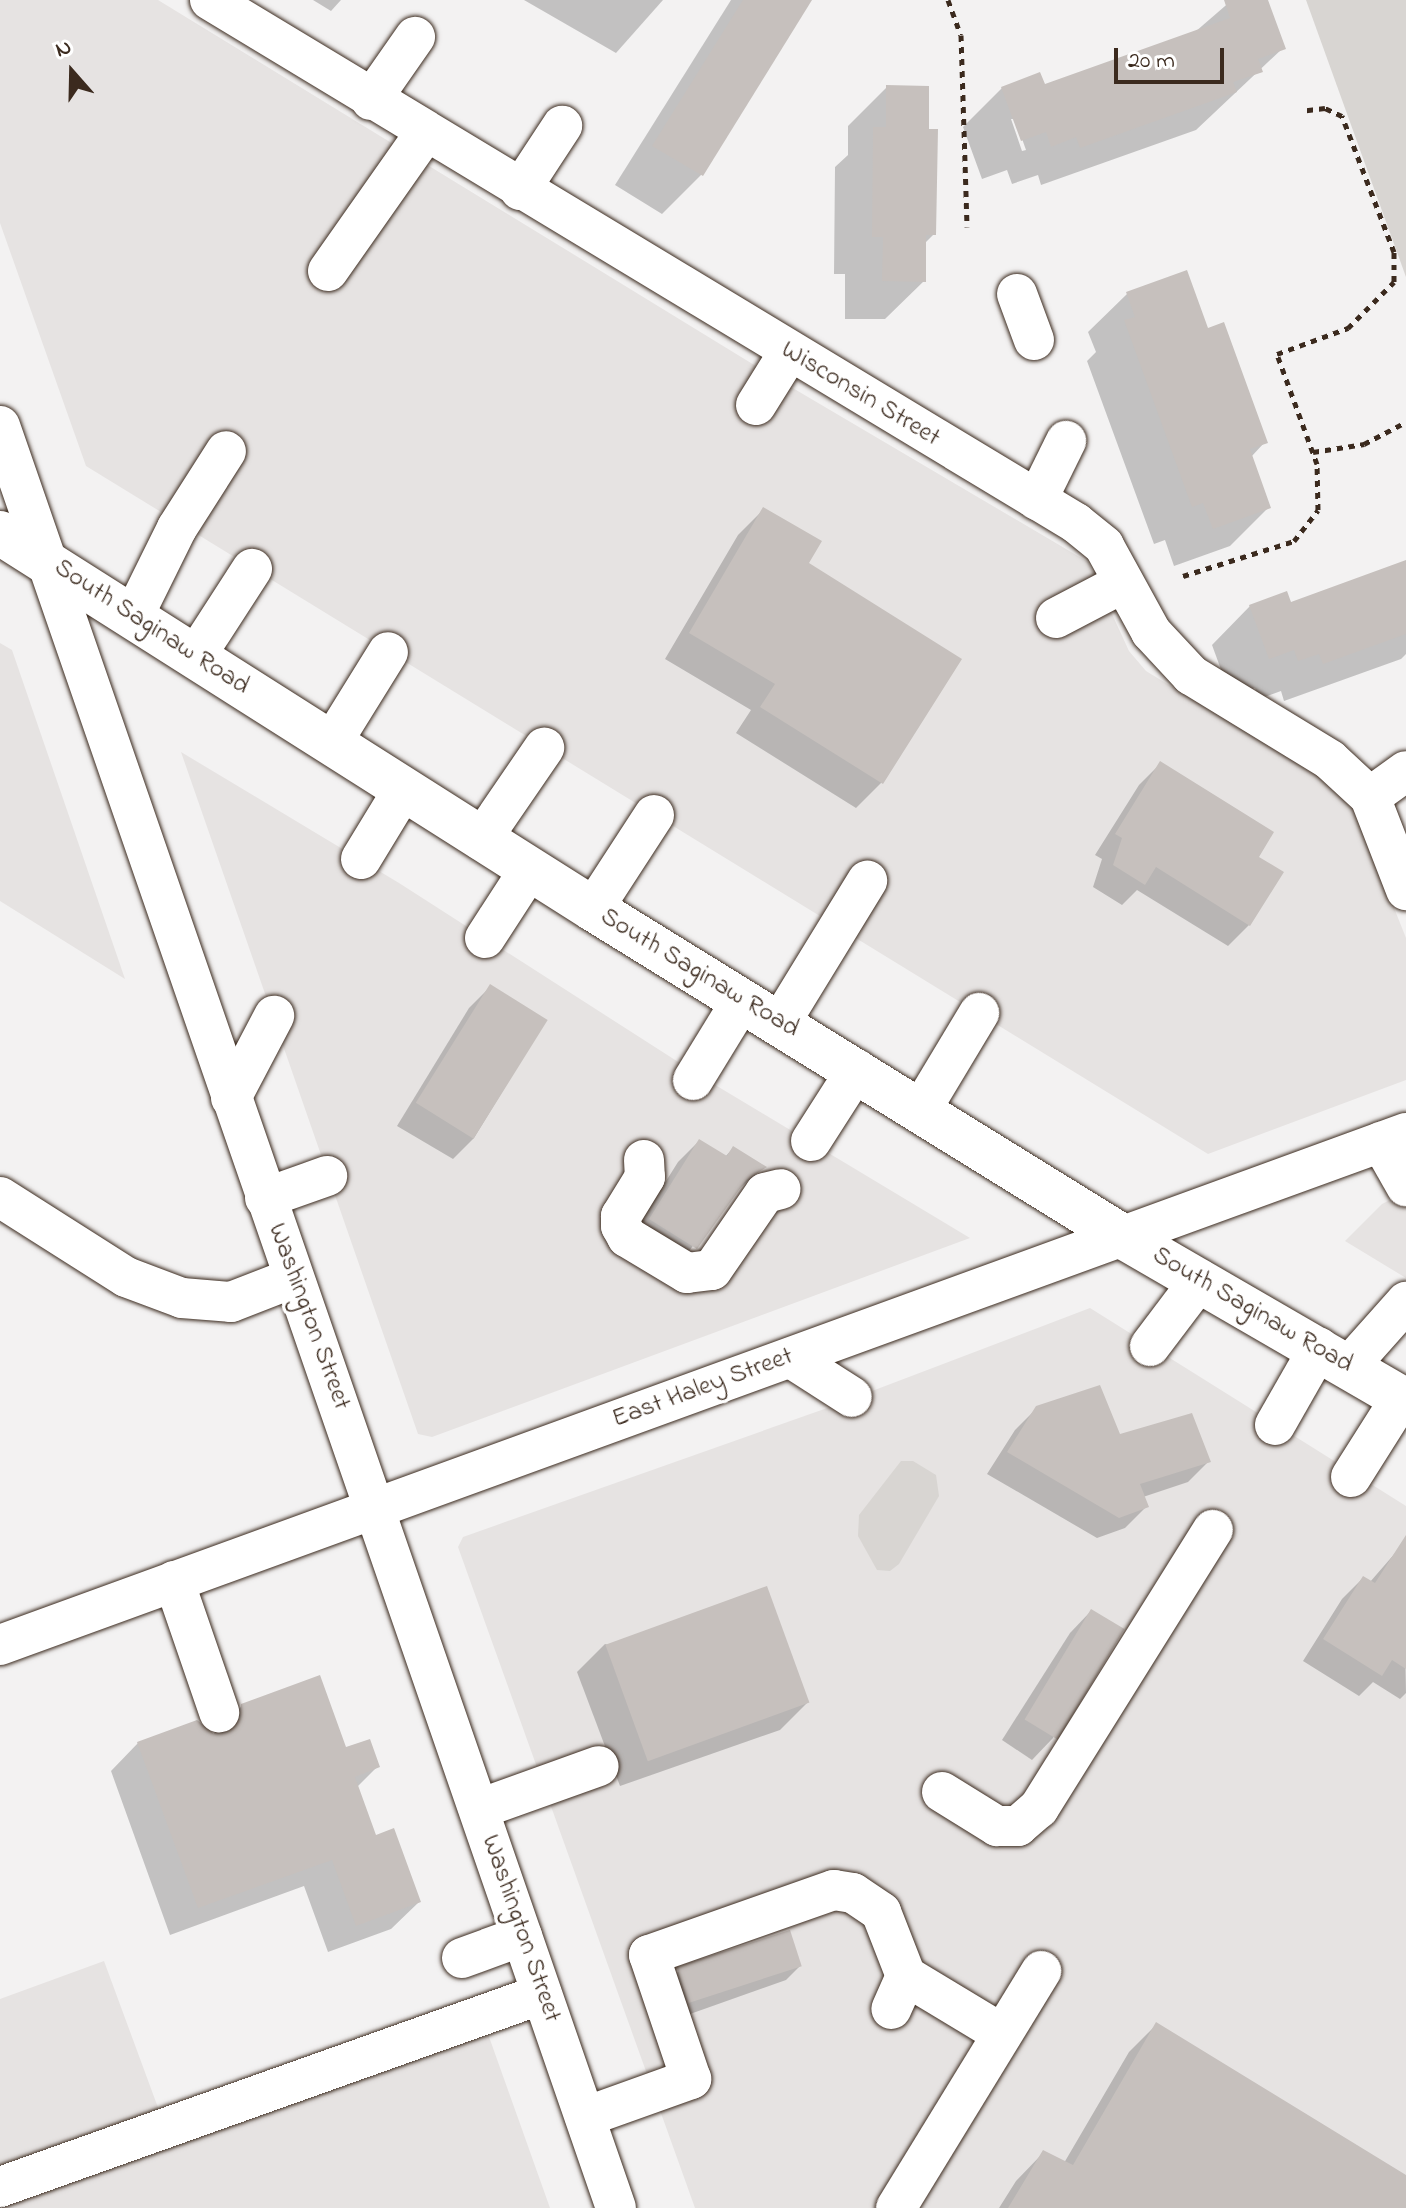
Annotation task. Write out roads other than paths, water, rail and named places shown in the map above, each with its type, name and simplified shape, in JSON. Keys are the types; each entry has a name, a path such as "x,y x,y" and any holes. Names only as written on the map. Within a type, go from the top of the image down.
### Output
{"main road":[{"name":"South Saginaw Road","path":"0,533 529,870 922,1108 1125,1238 1404,1400"}],"street":[{"name":"Wisconsin Street","path":"210,0 425,133 1037,500 1104,546 1151,632 1191,675 1330,760 1370,797 1406,890"},
{"path":"371,100 415,37"},
{"path":"520,190 562,126"},
{"path":"328,271 425,133"},
{"path":"1017,294 1034,340"},
{"path":"756,405 789,352"},
{"name":"Washington Street","path":"0,426 616,2208"},
{"path":"1037,500 1066,441"},
{"path":"133,617 177,528 226,451"},
{"path":"195,657 252,569"},
{"path":"1056,618 1123,583"},
{"path":"331,744 388,652"},
{"path":"481,840 544,748"},
{"path":"1370,797 1406,771"},
{"path":"361,859 403,790"},
{"path":"593,909 654,815"},
{"path":"485,938 529,870"},
{"path":"780,1023 867,881"},
{"path":"693,1080 742,1000"},
{"path":"922,1108 979,1013"},
{"path":"231,1098 274,1016"},
{"path":"811,1141 857,1069"},
{"path":"1394,1137 1406,1186"},
{"name":"East Haley Street","path":"0,1645 1125,1238 1394,1137"},
{"path":"644,1160 645,1177 621,1216 621,1226 627,1237 687,1273 712,1270 765,1193 781,1189"},
{"path":"265,1198 327,1176"},
{"path":"0,1197 126,1277 182,1298 231,1302 293,1278"},
{"path":"1150,1346 1200,1280"},
{"path":"1275,1425 1334,1357 1406,1302"},
{"path":"791,1358 852,1397"},
{"path":"1351,1477 1404,1400"},
{"path":"942,1792 997,1826 1018,1826 1039,1808 1213,1530"},
{"path":"174,1581 219,1712"},
{"path":"479,1809 599,1766"},
{"path":"585,2117 691,2079 649,1955 834,1890 866,1898 881,1912 898,1992 1002,2034"},
{"path":"462,1958 522,1936"},
{"path":"896,2208 1041,1971"},
{"path":"0,2187 542,1994"}]}
